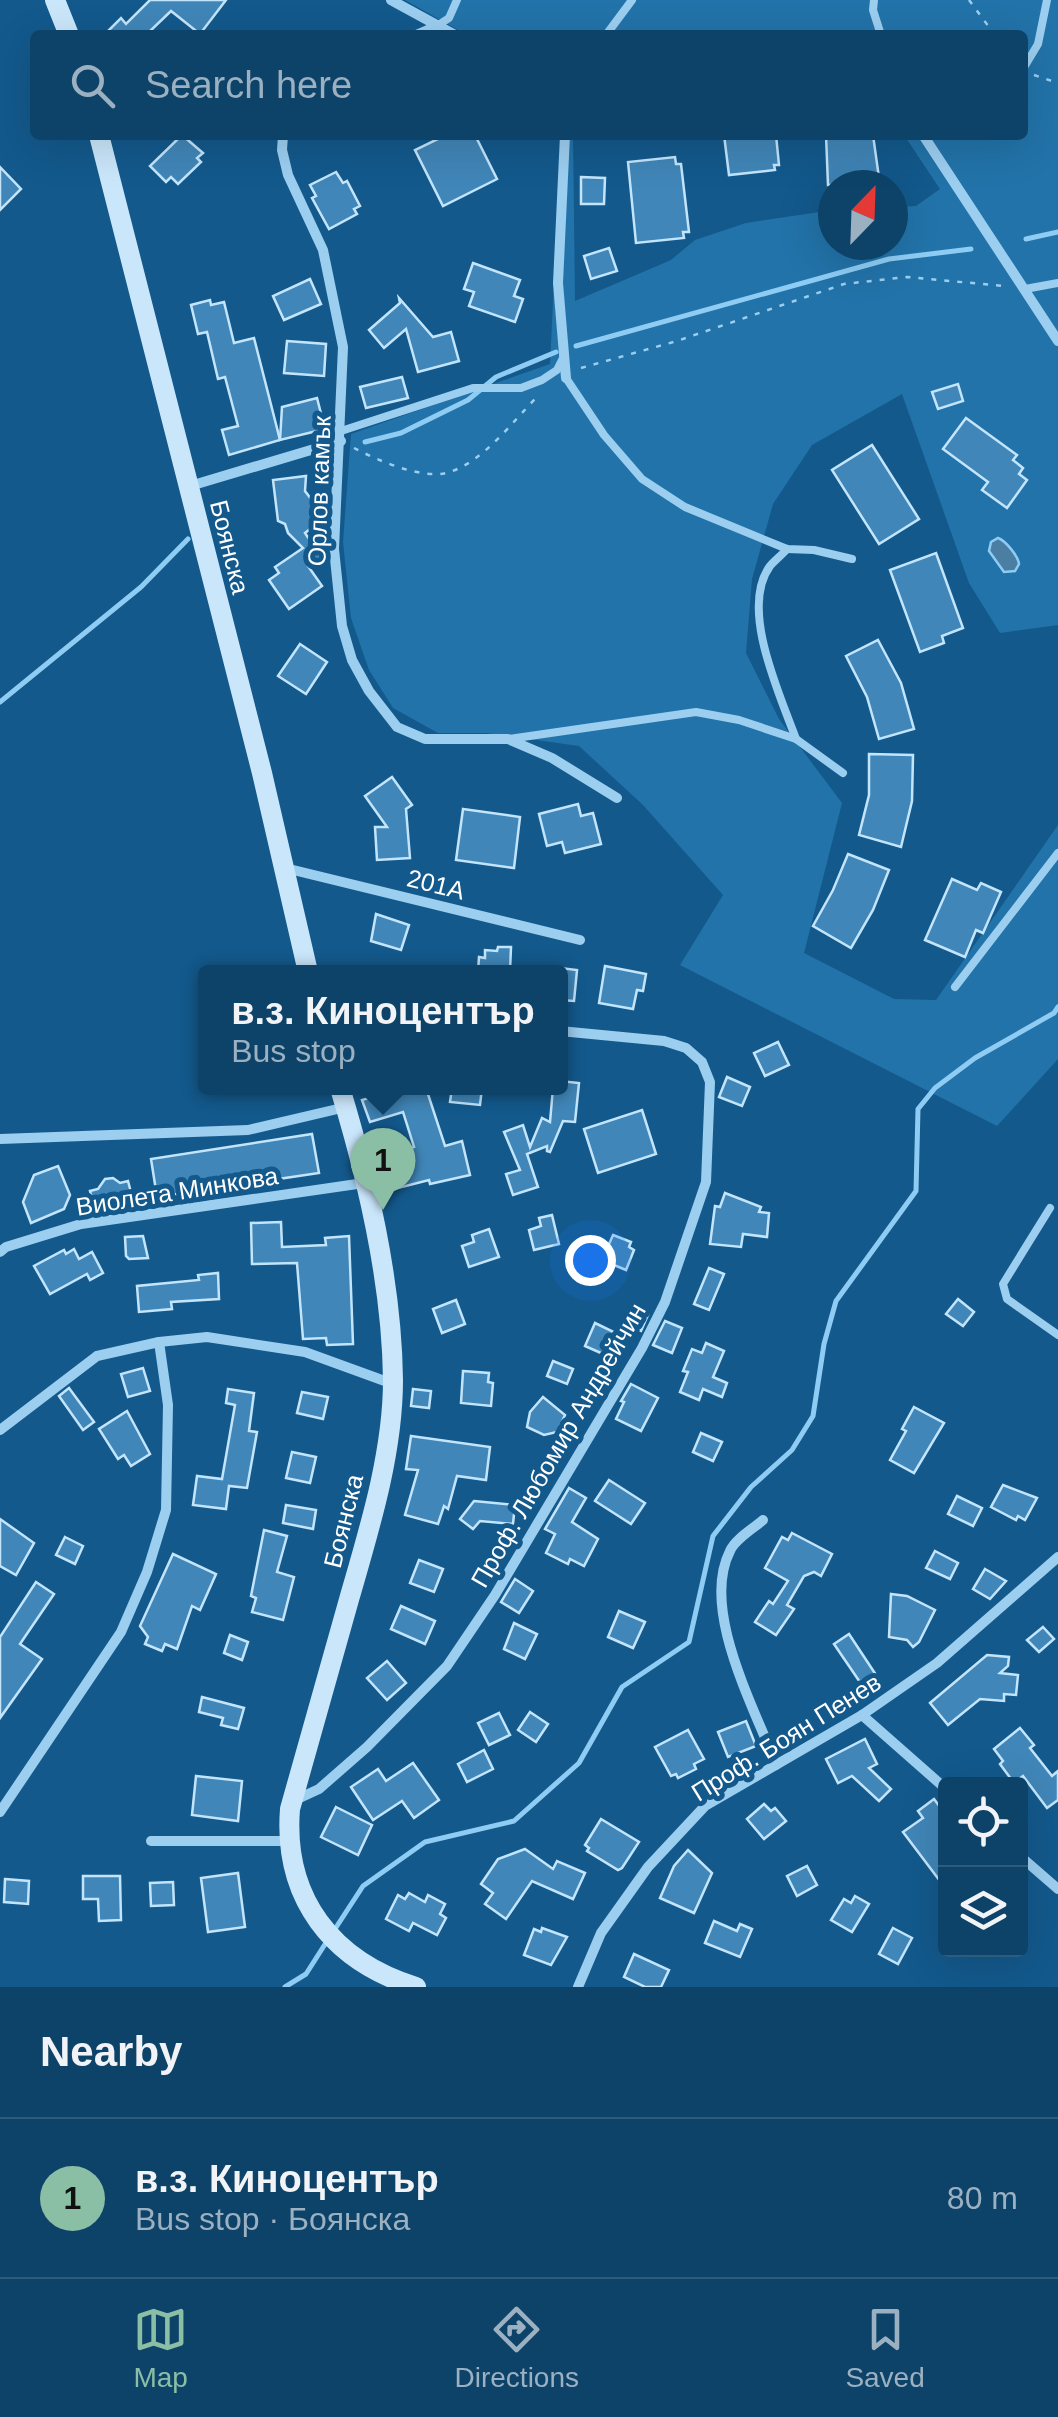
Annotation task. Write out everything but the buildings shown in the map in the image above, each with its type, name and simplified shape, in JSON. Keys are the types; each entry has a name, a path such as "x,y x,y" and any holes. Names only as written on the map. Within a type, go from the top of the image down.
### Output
{"main road":[{"path":"56,0 67,30"},
{"name":"Боянска","path":"100,140 262,773 306,965"},
{"name":"Боянска","path":"343,1098 381,1259 393,1384 384,1458 364,1549 292,1801 288,1841 293,1871 309,1909 341,1950 396,1981 416,1987"}],"street":[{"path":"391,0 445,30"},
{"path":"428,30 437,26"},
{"name":"Орлов камък","path":"282,140 288,176 323,250 343,347 334,550 342,626 352,660 369,691 397,727 425,739 508,739 552,758 617,798"},
{"path":"565,140 558,283 566,378"},
{"path":"925,140 1058,341"},
{"path":"189,487 341,436"},
{"name":"201А","path":"282,868 580,940"},
{"name":"Проф. Любомир Андрейчин","path":"292,1801 319,1789 355,1758 446,1666 495,1595 622,1382 670,1287 706,1182 710,1082 702,1062 686,1048 664,1041 568,1032"},
{"path":"0,1139 248,1130 343,1098"},
{"name":"Виолета Минкова","path":"0,1252 81,1224 364,1183"},
{"path":"0,1430 96,1356 158,1342 207,1337 305,1352 393,1384"},
{"path":"0,1812 122,1632 147,1572 166,1510 168,1405 158,1342"},
{"path":"763,1520 730,1548 721,1580 721,1611 776,1765"},
{"name":"Проф. Боян Пенев","path":"578,1987 600,1933 648,1868 706,1806 862,1715 937,1663 1058,1557"},
{"path":"862,1715 938,1782"},
{"path":"151,1841 288,1841"},
{"path":"1028,1863 1058,1889"}],"lane":[{"path":"437,26 449,18 457,0"},
{"path":"610,30 632,0"},
{"path":"874,0 880,30"},
{"path":"1028,61 1038,44 1047,0"},
{"path":"1025,289 1058,283"},
{"path":"341,436 473,388 521,388 557,370 564,356"},
{"path":"566,378 604,436 642,479 685,508 787,550 814,550 852,559"},
{"path":"787,550 768,568 758,598 765,652 796,738"},
{"path":"508,739 696,712 739,720 796,738 844,772"},
{"path":"955,987 1058,853"},
{"path":"1050,1208 1003,1284 1007,1299 1058,1335"}],"path":[{"path":"969,0 991,30"},
{"path":"1028,72 1058,84"},
{"path":"341,436 390,466 444,474 475,458 546,388 585,365 677,341 844,284 907,276 1025,289"}],"shaded area":[{"path":"405,0 1058,0 1058,625 1000,633 969,583 902,394 812,445 773,504 752,579 746,653 779,719 842,803 804,953 894,999 936,1000 1058,825 1058,1059 997,1126 680,965 723,895 643,805 579,746 486,733 438,733 393,708 369,670 351,618 343,542 351,434 550,364 561,140 573,140 575,301 671,260 695,240 746,223 818,212 818,260 908,260 908,206 916,206 940,189 907,140 1028,140 1028,30 458,30"},
{"path":"998,538 1016,557 1019,564 1015,571 1004,572 989,551 991,542"}],"waterway":[{"path":"1026,239 1058,232"},
{"path":"576,346 889,259 971,249"},
{"path":"365,442 401,433 468,400 496,377 556,352"},
{"path":"0,702 141,587 188,539"},
{"path":"335,1929 363,1886 425,1842 514,1821 579,1763 622,1687 689,1642 713,1536 751,1487 792,1450 813,1416 824,1344 836,1301 916,1191 918,1109 935,1088 975,1058 1054,1013 1058,1007"},
{"path":"285,1987 306,1974 329,1938"}],"place":[{"name":"в.з. Киноцентър","path":"383,1210"}]}
